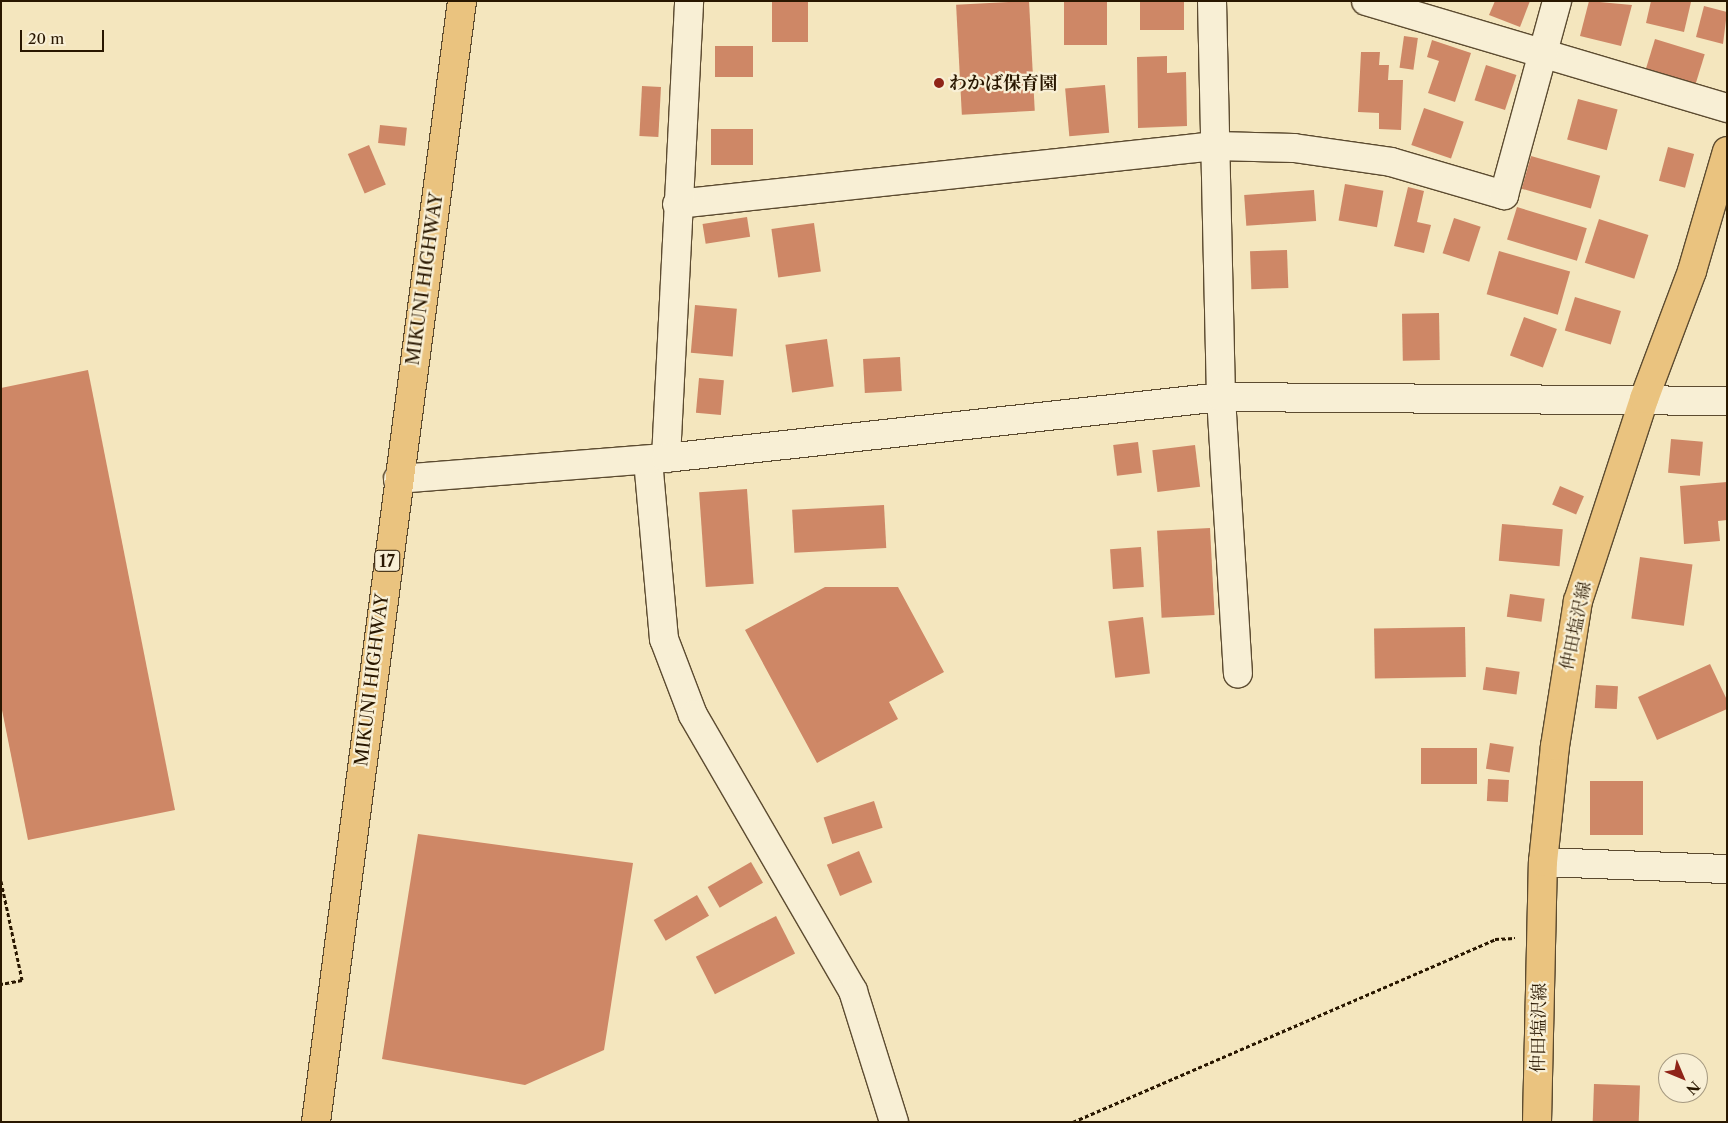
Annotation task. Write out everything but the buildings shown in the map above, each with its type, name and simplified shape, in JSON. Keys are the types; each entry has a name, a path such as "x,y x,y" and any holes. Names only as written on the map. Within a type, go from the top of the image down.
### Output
{"main road":[{"name":"MIKUNI HIGHWAY","path":"316,1122 398,479 462,1"},
{"name":"仲田塩沢線","path":"1537,1122 1543,862 1555,746 1578,601 1644,400 1692,271 1727,151"}],"street":[{"path":"688,1 677,204 657,459 664,639 693,715 853,991 894,1122"},
{"path":"1212,1 1221,397 1238,673"},
{"path":"1366,1 1394,6 1541,54 1727,108"},
{"path":"677,204 1215,146 1294,148 1391,162 1504,195 1557,1"},
{"path":"398,479 657,459 1221,397 1727,401"},
{"path":"1543,862 1727,869"}],"path":[{"path":"1,881 22,980 1,984"},
{"path":"1073,1122 1495,939 1541,938"}],"place":[{"name":"わかば保育園","path":"939,83"}]}
